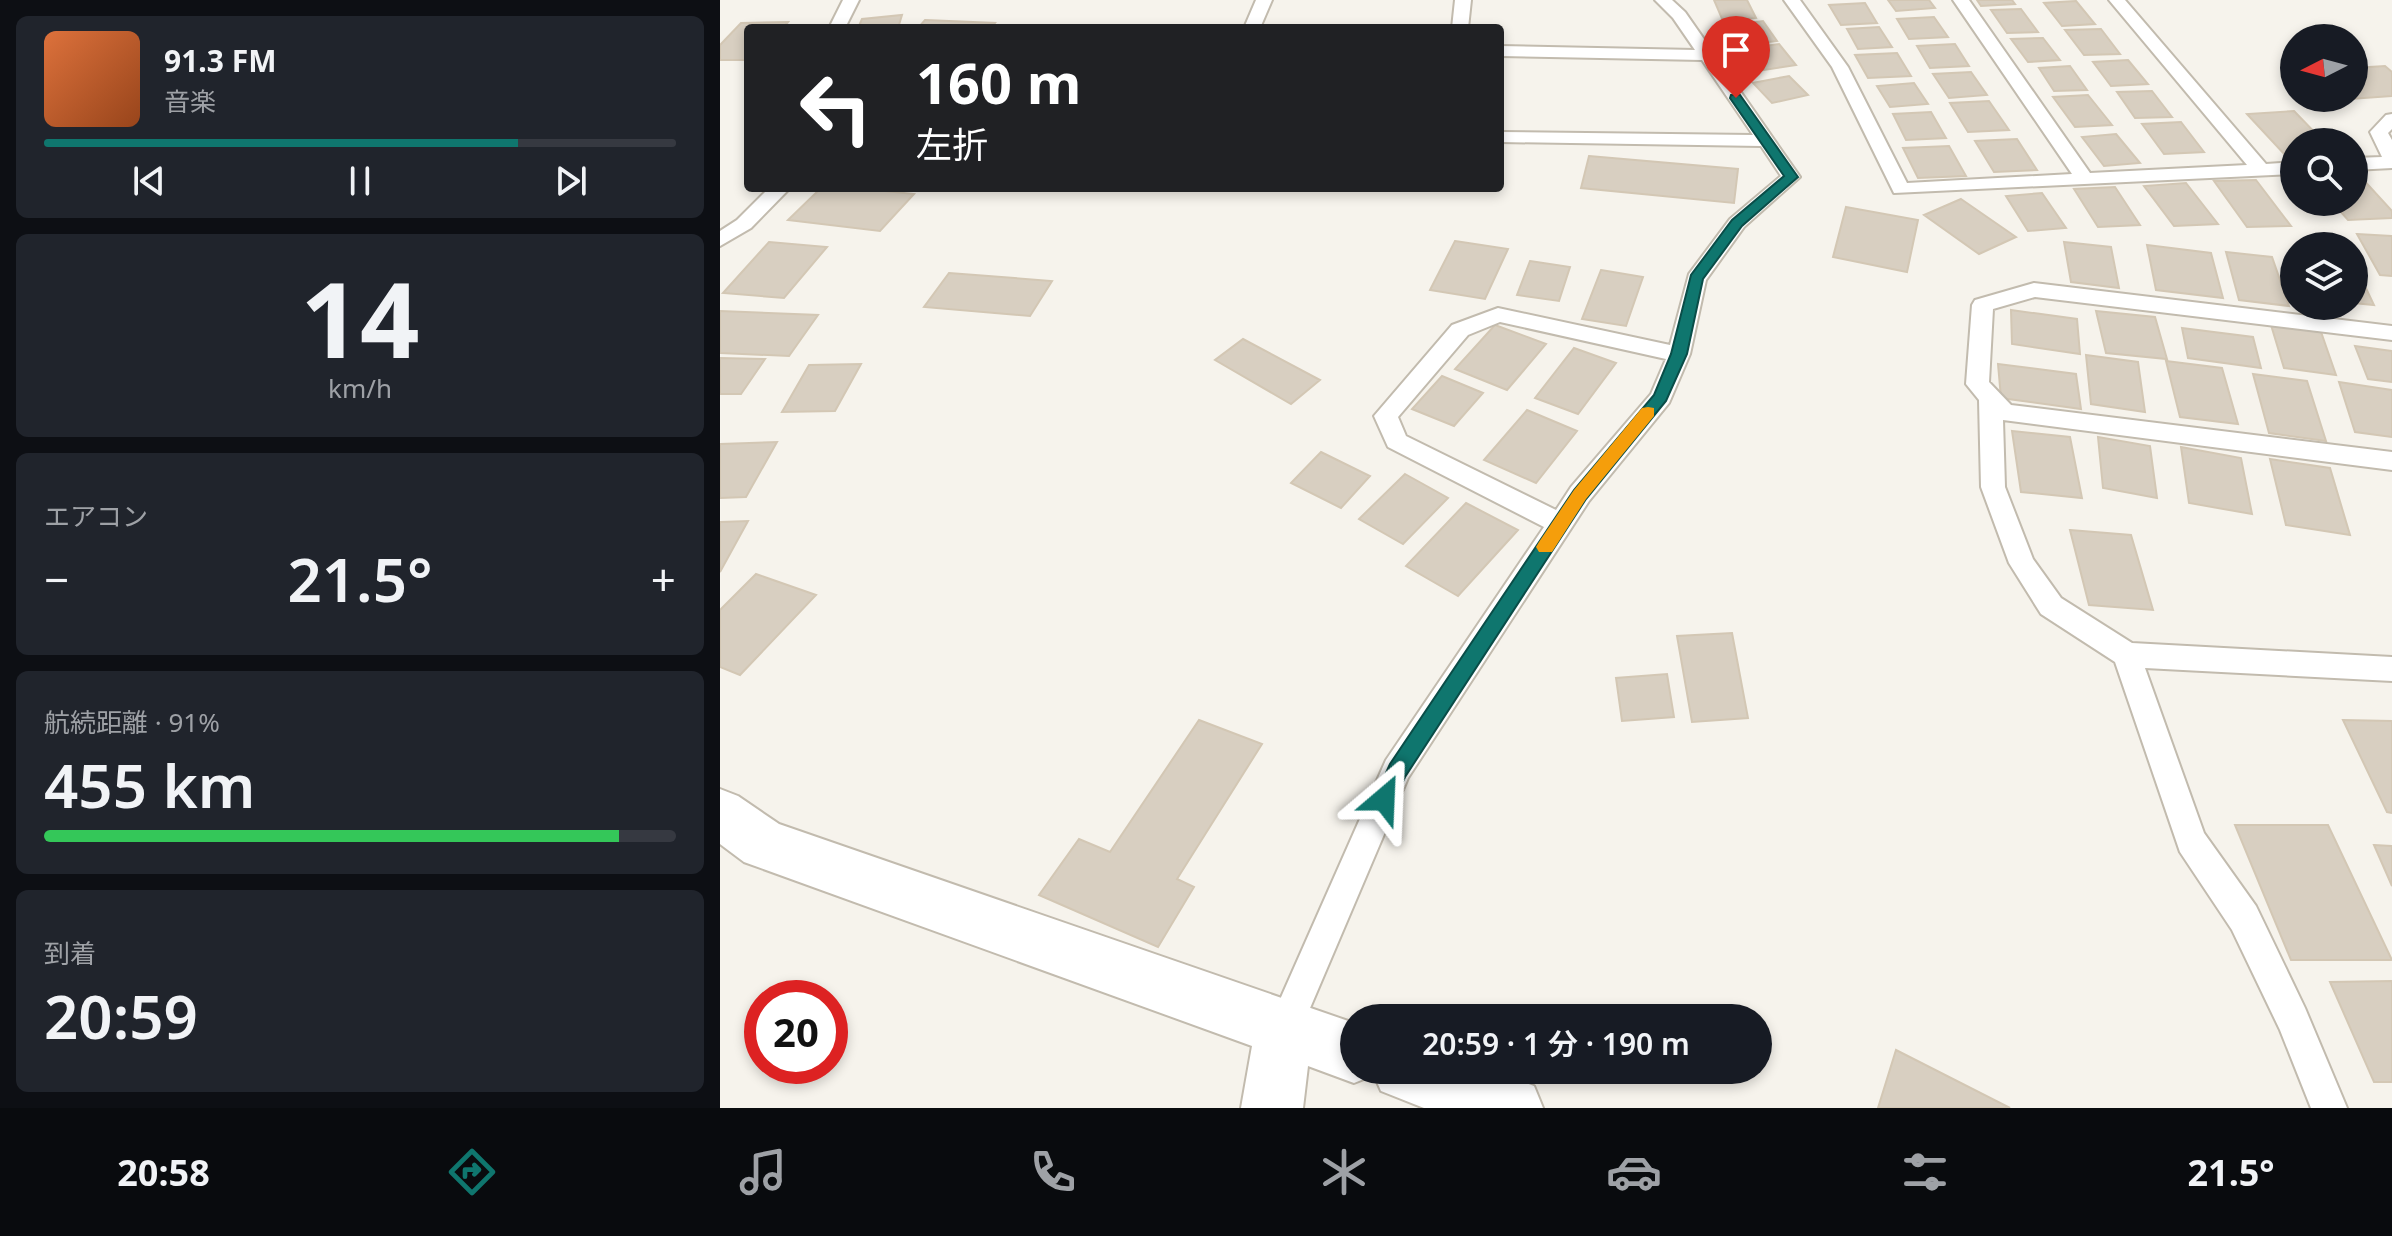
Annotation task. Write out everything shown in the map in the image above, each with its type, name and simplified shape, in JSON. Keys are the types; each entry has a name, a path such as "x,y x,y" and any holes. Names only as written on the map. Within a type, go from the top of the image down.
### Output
{"street":[{"path":"720,813 763,844 1340,1048"},
{"path":"1272,1108 1284,1029"},
{"path":"1443,1084 1512,1108"}],"lane":[{"path":"839,24 851,0"},
{"path":"1254,24 1264,0"},
{"path":"1460,24 1463,0"},
{"path":"1284,1029 1397,770 1580,494 1661,397 1679,354 1696,279 1737,223 1791,177 1679,15 1663,0"},
{"path":"1792,0 1840,67 1901,189 2280,169"},
{"path":"1961,0 2085,180"},
{"path":"2117,0 2261,170"},
{"path":"1504,51 1706,55"},
{"path":"2368,163 2392,161 2379,132 2392,119"},
{"path":"1504,137 1766,141"},
{"path":"720,240 744,224 776,192"},
{"path":"2392,333 2034,290 1983,305 1977,384 2004,412 2392,461"},
{"path":"1561,524 1396,441 1386,416 1460,330 1498,315 1679,354"},
{"path":"1990,397 1993,487 2022,563 2051,606 2127,655 2392,669"},
{"path":"2127,655 2191,841 2244,918 2293,1020 2329,1108"}],"building":[{"path":"1714,0 1747,0 1756,18 1723,21"},
{"path":"1888,0 1929,0 1935,8 1896,11"},
{"path":"1977,0 2012,0 2015,4 1981,6"},
{"path":"2076,1 2095,24 2062,26 2044,3"},
{"path":"1865,3 1877,23 1841,25 1829,5"},
{"path":"2021,9 2038,32 2007,33 1991,10"},
{"path":"902,15 899,24 860,24 862,19"},
{"path":"1934,17 1948,37 1909,39 1897,19"},
{"path":"925,20 995,23 994,24 922,24"},
{"path":"1763,21 1777,41 1743,45 1730,25"},
{"path":"788,22 744,24 744,60 720,60 720,45 741,23"},
{"path":"1879,27 1892,47 1858,49 1847,29"},
{"path":"2101,29 2120,54 2084,55 2065,30"},
{"path":"2043,38 2060,60 2028,62 2011,39"},
{"path":"1779,44 1796,65 1751,72 1735,50"},
{"path":"1955,44 1969,66 1930,68 1917,46"},
{"path":"1897,53 1911,76 1868,78 1855,55"},
{"path":"2128,60 2148,84 2111,86 2093,62"},
{"path":"2070,66 2087,90 2054,91 2039,68"},
{"path":"2385,66 2392,72 2392,96 2368,98 2368,67"},
{"path":"1971,72 1987,95 1949,98 1933,74"},
{"path":"1789,76 1808,95 1772,103 1753,83"},
{"path":"1914,83 1928,104 1890,107 1877,86"},
{"path":"2152,91 2172,117 2135,118 2117,92"},
{"path":"2088,95 2112,125 2075,127 2053,97"},
{"path":"1989,101 2009,130 1968,132 1950,103"},
{"path":"1931,112 1946,138 1906,140 1893,114"},
{"path":"2295,112 2310,128 2280,128 2280,150 2247,114"},
{"path":"2181,122 2204,152 2164,154 2142,124"},
{"path":"2116,134 2140,163 2104,166 2082,137"},
{"path":"2017,139 2037,170 1994,172 1975,141"},
{"path":"1949,146 1966,176 1918,178 1903,148"},
{"path":"1589,156 1738,169 1734,203 1581,188"},
{"path":"2256,180 2280,212 2280,216 2291,226 2247,227 2214,181"},
{"path":"2186,183 2218,224 2174,226 2144,186"},
{"path":"2368,185 2392,211 2392,218 2348,220 2344,216 2368,216"},
{"path":"2115,187 2140,225 2098,227 2074,189"},
{"path":"817,192 914,194 880,231 788,220"},
{"path":"2042,193 2066,228 2028,231 2006,196"},
{"path":"1961,199 2016,237 1979,254 1924,215"},
{"path":"1846,207 1918,220 1907,272 1833,257"},
{"path":"2368,235 2392,236 2392,276 2380,275 2368,254"},
{"path":"1455,241 1508,249 1485,299 1430,290"},
{"path":"769,242 827,247 784,298 723,293"},
{"path":"2064,242 2111,247 2119,288 2071,282"},
{"path":"2147,245 2211,253 2223,298 2156,290"},
{"path":"2226,252 2272,257 2280,280 2280,305 2239,300"},
{"path":"1530,261 1570,267 1559,301 1517,295"},
{"path":"1601,270 1643,277 1626,326 1582,319"},
{"path":"949,273 1052,281 1030,316 924,307"},
{"path":"2011,310 2077,319 2080,354 2012,344"},
{"path":"720,311 818,315 789,356 720,353"},
{"path":"2096,311 2155,317 2167,359 2106,353"},
{"path":"1495,325 1546,344 1507,390 1455,369"},
{"path":"2271,325 2321,332 2336,375 2284,368"},
{"path":"2182,328 2253,337 2261,368 2188,358"},
{"path":"1243,339 1320,380 1291,404 1215,360"},
{"path":"2355,346 2392,351 2392,382 2368,379"},
{"path":"1574,348 1616,363 1578,414 1535,398"},
{"path":"2086,355 2138,362 2145,412 2091,404"},
{"path":"720,358 765,359 741,394 720,394"},
{"path":"2166,361 2222,368 2238,424 2180,417"},
{"path":"861,364 835,411 782,412 809,365"},
{"path":"1998,364 2076,374 2081,409 2001,398"},
{"path":"2253,374 2307,381 2326,441 2269,433"},
{"path":"1442,376 1483,393 1454,426 1412,409"},
{"path":"2339,382 2392,390 2392,437 2355,432"},
{"path":"1527,410 1577,431 1536,483 1484,460"},
{"path":"2012,431 2070,437 2082,498 2021,492"},
{"path":"2098,437 2150,446 2157,498 2103,488"},
{"path":"777,442 746,497 720,498 720,444"},
{"path":"2181,447 2241,458 2252,514 2189,503"},
{"path":"1321,452 1370,476 1341,508 1291,483"},
{"path":"2270,459 2330,468 2350,535 2286,525"},
{"path":"1405,474 1448,498 1403,544 1359,519"},
{"path":"1466,503 1518,530 1458,596 1406,566"},
{"path":"748,521 720,572 720,522"},
{"path":"2070,530 2131,535 2153,610 2089,605"},
{"path":"756,574 816,595 740,675 720,667 720,610"},
{"path":"1732,633 1748,718 1692,722 1677,636"},
{"path":"1667,674 1674,717 1622,721 1616,678"},
{"path":"1199,720 1262,744 1177,879 1194,887 1158,947 1039,895 1079,839 1110,852"},
{"path":"2343,720 2392,721 2392,813 2387,812"},
{"path":"2235,825 2328,825 2392,960 2291,960"},
{"path":"2374,845 2392,846 2392,886"},
{"path":"2392,981 2392,1082 2374,1082 2330,982"},
{"path":"1896,1050 2010,1108 1878,1108"}],"slow traffic":[{"path":"1545,547 1580,494 1648,412"}],"route":[{"path":"1384,799 1397,770 1580,494 1661,397 1679,354 1696,279 1737,223 1791,177 1736,98"}]}
